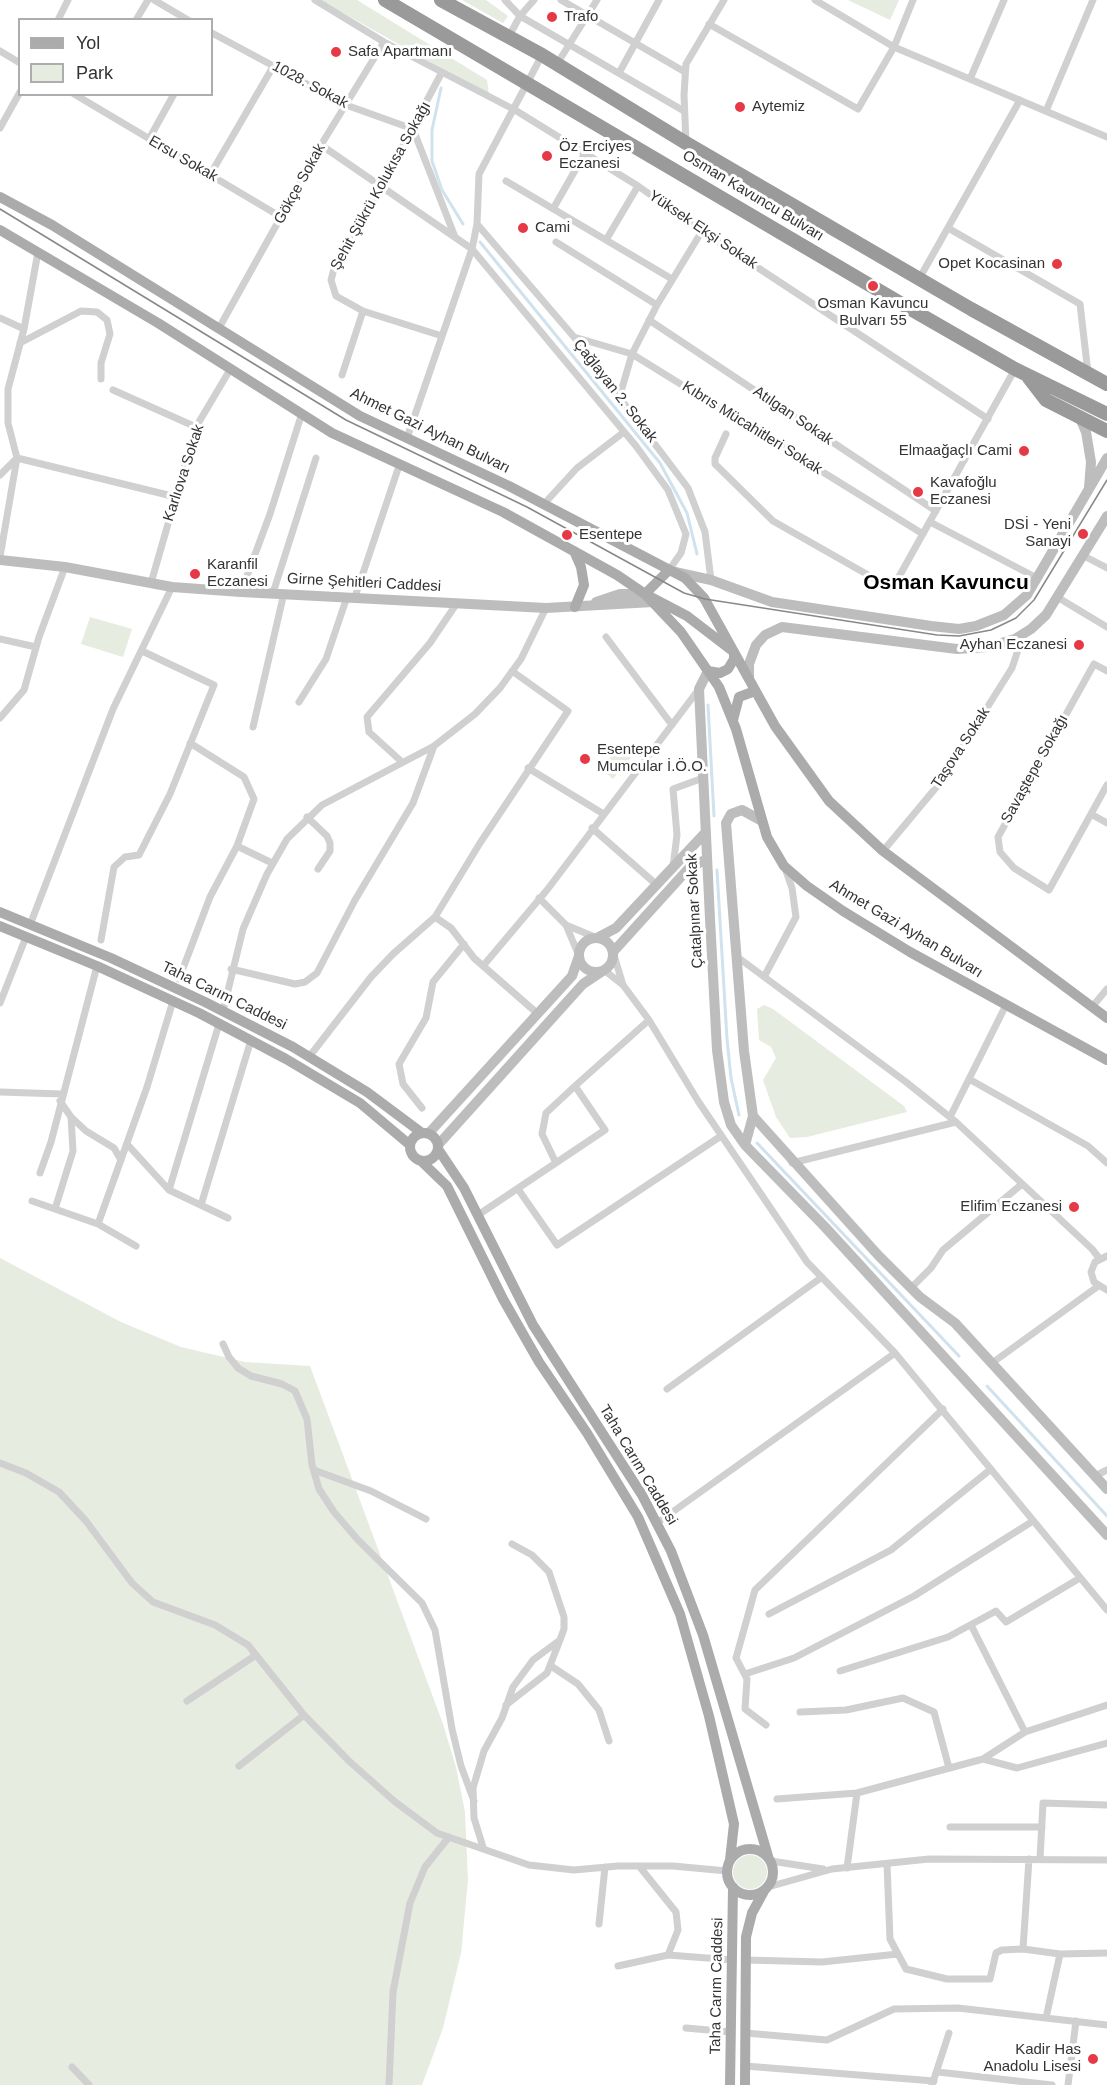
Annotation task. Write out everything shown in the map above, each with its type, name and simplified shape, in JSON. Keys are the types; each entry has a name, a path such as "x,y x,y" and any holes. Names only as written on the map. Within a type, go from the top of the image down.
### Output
{"highway":[{"name":"Osman Kavuncu Bulvarı","path":"385,0 1020,371 1107,414"},
{"name":"Osman Kavuncu Bulvarı","path":"441,0 542,55 686,143 919,279 1106,383"},
{"path":"1020,371 1047,400 1107,431"}],"main road":[{"name":"Ahmet Gazi Ayhan Bulvarı","path":"0,197 52,225 360,416 543,505 685,579 698,590 775,726 829,801 883,851 1107,1018"},
{"name":"Ahmet Gazi Ayhan Bulvarı","path":"0,230 231,368 332,433 494,508 574,551 645,594 681,632 719,687 733,721 762,822 773,850 784,866 807,886 843,911 1107,1060"},
{"path":"574,551 581,567 584,585 580,607"},
{"path":"669,570 645,594 687,616 734,652 734,659 728,669 720,673 708,671"},
{"path":"733,721 739,697 755,691"},
{"name":"Taha Carım Caddesi","path":"0,912 111,958 223,1011 309,1057 367,1092 425,1133"},
{"name":"Taha Carım Caddesi","path":"0,926 97,966 251,1040 360,1103 410,1144"},
{"path":"425,1133 438,1147 430,1160 422,1161 411,1153 410,1144 414,1137 425,1133"},
{"name":"Taha Carım Caddesi","path":"438,1147 478,1215 532,1325 642,1495 657,1523 683,1580 700,1626 770,1858"},
{"name":"Taha Carım Caddesi","path":"422,1161 447,1186 503,1299 539,1362 587,1433 643,1528 680,1614 709,1716 734,1824 728,1866"},
{"path":"748,1848 759,1850 770,1858 774,1872 766,1889 747,1895 733,1887 728,1866 737,1852 748,1848"},
{"name":"Taha Carım Caddesi","path":"730,2085 733,1887"},
{"name":"Taha Carım Caddesi","path":"745,2085 746,1937 752,1913 766,1889"}],"street":[{"path":"59,18 68,0"},
{"path":"137,18 148,0"},
{"path":"154,0 185,18"},
{"name":"Yüksek Ekşi Sokak","path":"315,0 384,42 515,110 585,153 988,419"},
{"path":"505,0 520,15 684,111"},
{"path":"508,38 520,15 534,0"},
{"path":"561,0 685,72"},
{"path":"557,64 597,0"},
{"path":"619,73 659,0"},
{"path":"686,143 684,111 686,64 724,0"},
{"path":"815,0 894,46 1107,137"},
{"path":"709,24 858,109 894,46 913,0"},
{"path":"970,79 1004,0"},
{"path":"1047,111 1093,0"},
{"name":"1028. Sokak","path":"213,34 346,105 413,129"},
{"name":"Gökçe Sokak","path":"219,328 321,145 384,42"},
{"path":"0,51 18,62"},
{"path":"407,438 472,249 477,224 479,174 515,110 542,55"},
{"path":"210,175 274,65"},
{"name":"Şehit Şükrü Kolukısa Sokağı","path":"442,72 332,274 332,285 336,296 363,311 442,336"},
{"path":"0,128 18,96"},
{"path":"149,139 173,96"},
{"name":"Ersu Sokak","path":"87,98 149,139 281,217"},
{"path":"919,279 1020,100"},
{"path":"413,129 456,238"},
{"name":"Çağlayan 2. Sokak","path":"321,145 472,249 624,432 668,490 686,534 681,553 669,570"},
{"path":"553,209 585,153"},
{"path":"506,181 672,279"},
{"path":"606,240 638,186"},
{"name":"Çağlayan 2. Sokak","path":"477,224 574,337 688,488 705,532 711,580"},
{"path":"948,228 1080,304 1088,373"},
{"path":"620,395 632,354 649,320 702,231"},
{"path":"556,242 657,306"},
{"path":"0,559 17,458 8,423 7,401 10,378 24,329 38,252"},
{"path":"20,343 81,311 98,312 106,320 110,334 100,363 101,379"},
{"path":"342,375 363,311"},
{"path":"0,318 24,329"},
{"name":"Atılgan Sokak","path":"649,320 936,511"},
{"name":"Kıbrıs Mücahitleri Sokak","path":"574,337 632,354 923,534"},
{"name":"Karlıova Sokak","path":"151,583 196,427 231,368"},
{"path":"726,434 715,458 715,464 773,521 884,584 896,582 988,419 1020,371"},
{"path":"113,390 196,427"},
{"path":"241,591 302,413"},
{"path":"1080,418 1086,432 1091,462 1089,492"},
{"path":"543,505 577,468 624,432"},
{"path":"0,475 17,458"},
{"path":"17,458 176,497"},
{"path":"253,727 279,593 316,458"},
{"path":"669,570 711,580 772,602 959,628 986,624 1004,615 1027,596 1107,458"},
{"path":"299,702 318,674 333,643 400,464"},
{"path":"749,678 749,664 756,645 765,635 782,627 957,649 997,645 1023,635 1039,622 1057,597 1107,516"},
{"path":"930,522 1037,578"},
{"path":"1082,555 1107,568"},
{"name":"Girne Şehitleri Caddesi","path":"0,559 65,567 172,587 546,608 653,602"},
{"path":"0,718 24,690 36,646 65,567"},
{"path":"30,925 113,709 172,587"},
{"path":"580,607 620,594 645,594"},
{"path":"1057,597 1107,627"},
{"path":"402,762 369,732 367,717 430,643 457,603"},
{"path":"223,1011 231,969 250,910 286,839 308,817 334,798 434,746 476,714 512,671 530,642 546,608"},
{"name":"Taşova Sokak","path":"883,851 939,784 1012,668 1023,635"},
{"path":"606,637 672,725"},
{"path":"0,639 36,646"},
{"path":"101,940 114,867 125,857 139,855 170,794 214,685 142,651"},
{"name":"Savaştepe Sokağı","path":"1091,814 1049,890 1008,862 999,852 998,837 1094,664 1107,671"},
{"path":"309,1057 371,977 435,917 528,768 568,711 512,671"},
{"name":"Çatalpınar Sokak","path":"708,671 699,689 719,1070 728,1118 745,1145 825,1227 1107,1535"},
{"path":"483,966 539,898 699,689"},
{"path":"179,979 210,897 237,846 254,798 239,772 190,743"},
{"path":"231,969 295,984 306,982 317,974 355,900 413,803 434,746"},
{"path":"528,768 602,813"},
{"path":"673,867 677,828 673,789 703,778"},
{"path":"1107,784 1091,814 1107,823"},
{"path":"737,1159 745,1145 753,1116 744,1052 726,823 730,814 742,810 762,822"},
{"path":"308,817 327,836 330,843 330,851 318,869"},
{"path":"592,828 657,885"},
{"path":"425,1133 572,976 586,941 616,928 706,832"},
{"path":"237,846 272,863"},
{"path":"438,1147 583,984 611,963 613,952 689,868 707,859"},
{"path":"764,977 796,917 792,888 784,866"},
{"path":"539,898 566,925 607,942 613,952 623,986"},
{"path":"435,917 451,928 483,966 538,1014"},
{"path":"566,925 579,956 588,970 604,970 623,986 649,1020 721,1136 807,1262 895,1353 1107,1610"},
{"path":"0,1003 26,937"},
{"path":"422,1108 403,1083 399,1064 426,1018 433,982 464,944"},
{"path":"736,956 953,1120 1103,1257 1091,1272 1097,1287"},
{"path":"40,1173 51,1142 97,966"},
{"path":"1092,1007 1107,989"},
{"path":"98,1224 127,1144 173,1001"},
{"path":"953,1120 969,1079 1006,1005"},
{"path":"556,1163 542,1134 546,1113 649,1020"},
{"path":"169,1190 219,1024"},
{"path":"201,1205 251,1040"},
{"path":"969,1079 1088,1146 1107,1163"},
{"path":"478,1215 605,1130 575,1086"},
{"path":"0,1092 61,1097"},
{"path":"55,1209 73,1151 71,1118 61,1097"},
{"path":"753,1116 792,1163 911,1288 955,1323 1107,1490"},
{"path":"71,1118 114,1148 121,1160"},
{"path":"792,1163 953,1120"},
{"path":"518,1189 558,1245 721,1136"},
{"path":"127,1144 169,1190 228,1218"},
{"path":"911,1288 943,1250 1022,1184"},
{"path":"32,1201 98,1224 136,1246"},
{"path":"667,1389 822,1278"},
{"path":"992,1363 1097,1287"},
{"path":"1097,1287 1107,1290"},
{"path":"223,1344 229,1357 238,1368 251,1376 289,1387 300,1398 311,1441 314,1470 319,1489 357,1540 423,1603 435,1630 460,1766 474,1801"},
{"path":"657,1523 895,1353"},
{"path":"766,1725 744,1709 747,1684 745,1674 738,1664 737,1651 755,1590 943,1409"},
{"path":"0,1463 26,1473 59,1492 86,1521 132,1583 153,1602 215,1625 248,1645 304,1715 349,1761 394,1801 437,1833 483,1847 529,1865 574,1870 639,1866 728,1866"},
{"path":"769,1614 891,1550 991,1469"},
{"path":"314,1470 371,1491 426,1519"},
{"path":"1095,1476 1107,1470"},
{"path":"745,1674 794,1658 914,1596 1033,1521"},
{"path":"506,1705 540,1681 551,1666 560,1640 564,1617 549,1572 532,1555 512,1544"},
{"path":"840,1671 916,1648 996,1611 1006,1622 1080,1578"},
{"path":"970,1624 1025,1732"},
{"path":"483,1847 474,1818 473,1788 484,1751 513,1687 533,1660 560,1640"},
{"path":"187,1701 256,1655"},
{"path":"551,1666 578,1684 599,1710 609,1741"},
{"path":"800,1712 846,1710 903,1698 934,1712 949,1768"},
{"path":"777,1799 857,1793 983,1759 1025,1732 1107,1705"},
{"path":"239,1766 304,1715"},
{"path":"983,1759 1017,1768 1107,1743"},
{"path":"847,1868 857,1793"},
{"path":"1040,1859 1043,1803 1107,1805"},
{"path":"950,1827 1042,1827"},
{"path":"388,2085 393,1992 410,1903 425,1867 449,1836"},
{"path":"770,1858 799,1867 832,1869 928,1859 1107,1860"},
{"path":"1023,1949 1029,1859"},
{"path":"887,1864 890,1939 906,1970 947,1978 990,1979 996,1953 1002,1950 1023,1949 1060,1954 1107,1953"},
{"path":"639,1866 676,1912 678,1930 668,1955"},
{"path":"599,1924 605,1867"},
{"path":"766,1889 832,1869"},
{"path":"746,1960 822,1962 898,1954"},
{"path":"1046,2018 1060,1954"},
{"path":"618,1966 668,1955 733,1960"},
{"path":"745,2033 827,2040 894,2009 958,2008 1107,2025"},
{"path":"1068,2085 1076,2021"},
{"path":"686,2028 731,2032"},
{"path":"745,2066 933,2083 949,2033"},
{"path":"72,2067 89,2085"},
{"path":"938,2072 1052,2085"}],"green space":[{"path":"320,0 357,0 487,80 489,95"},
{"path":"462,0 486,0 508,16 503,23"},
{"path":"848,0 899,0 890,20"},
{"path":"90,617 132,629 123,657 81,644"},
{"path":"619,746 632,756 613,779 601,769"},
{"path":"764,1005 773,1009 904,1106 907,1112 807,1137 790,1138 776,1117 763,1080 776,1058 771,1047 759,1040 757,1009"},
{"path":"0,1258 121,1322 181,1347 245,1362 310,1366 443,1724 456,1767 465,1812 468,1880 461,1953 443,2028 422,2085 0,2085"},
{"path":"750,1855 762,1860 767,1872 762,1884 750,1889 738,1884 733,1872 738,1860"}],"waterway":[{"path":"441,88 432,130 432,161 442,190 463,224"},
{"path":"480,242 660,463 687,513 697,554"},
{"path":"708,705 714,816"},
{"path":"717,870 727,1039 731,1078 739,1115"},
{"path":"757,1143 959,1356"},
{"path":"987,1386 1107,1516"}],"tram line":[{"path":"0,209 346,420 527,507 684,593 705,599 937,635 959,636 991,630 1016,618 1034,600 1107,480"}],"place":[{"name":"Trafo","path":"552,17"},
{"name":"Safa Apartmanı","path":"336,52"},
{"name":"Aytemiz","path":"740,107"},
{"name":"Öz Erciyes Eczanesi","path":"547,156"},
{"name":"Cami","path":"523,228"},
{"name":"Opet Kocasinan","path":"1057,264"},
{"name":"Osman Kavuncu Bulvarı 55","path":"873,286"},
{"name":"Elmaağaçlı Cami","path":"1024,451"},
{"name":"Kavafoğlu Eczanesi","path":"918,492"},
{"name":"DSİ - Yeni Sanayi","path":"1083,534"},
{"name":"Esentepe","path":"567,535"},
{"name":"Karanfil Eczanesi","path":"195,574"},
{"name":"Ayhan Eczanesi","path":"1079,645"},
{"name":"Esentepe Mumcular İ.Ö.O.","path":"585,759"},
{"name":"Elifim Eczanesi","path":"1074,1207"},
{"name":"Kadir Has Anadolu Lisesi","path":"1093,2059"}],"district":[{"name":"Osman Kavuncu","path":"946,583"}]}
